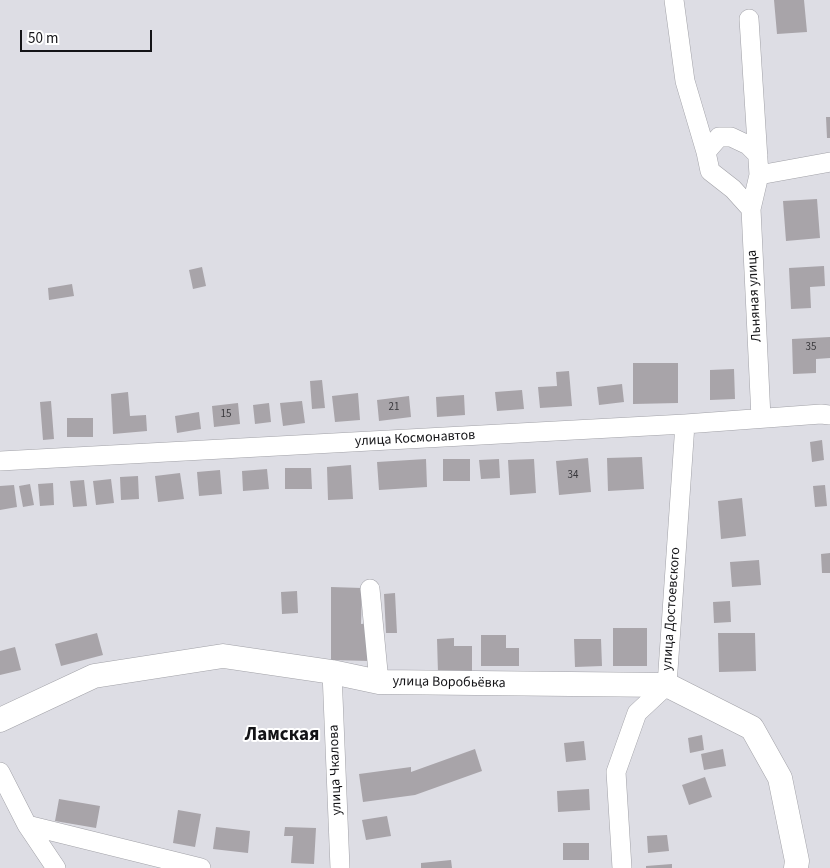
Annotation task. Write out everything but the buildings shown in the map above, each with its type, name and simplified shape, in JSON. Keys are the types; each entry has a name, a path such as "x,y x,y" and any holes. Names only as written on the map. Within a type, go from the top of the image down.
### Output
{"main road":[{"name":"улица Воробьёвка","path":"0,720 94,676 224,656 332,672 379,682 667,685 752,728 780,778 797,861 796,868"}],"street":[{"path":"674,0 685,81 710,171 734,189 751,209"},
{"name":"Льняная улица","path":"749,19 759,175 751,209 761,418"},
{"path":"706,152 719,137 732,137 748,146 758,155"},
{"path":"759,175 830,162"},
{"name":"улица Космонавтов","path":"0,462 830,415"},
{"name":"улица Достоевского","path":"622,868 616,772 636,713 667,685 685,424"},
{"path":"370,589 379,682"},
{"name":"улица Чкалова","path":"332,672 340,868"},
{"path":"0,772 27,825 56,868"},
{"path":"27,825 201,868"}],"district":[{"name":"Ламская","path":"282,736"}]}
